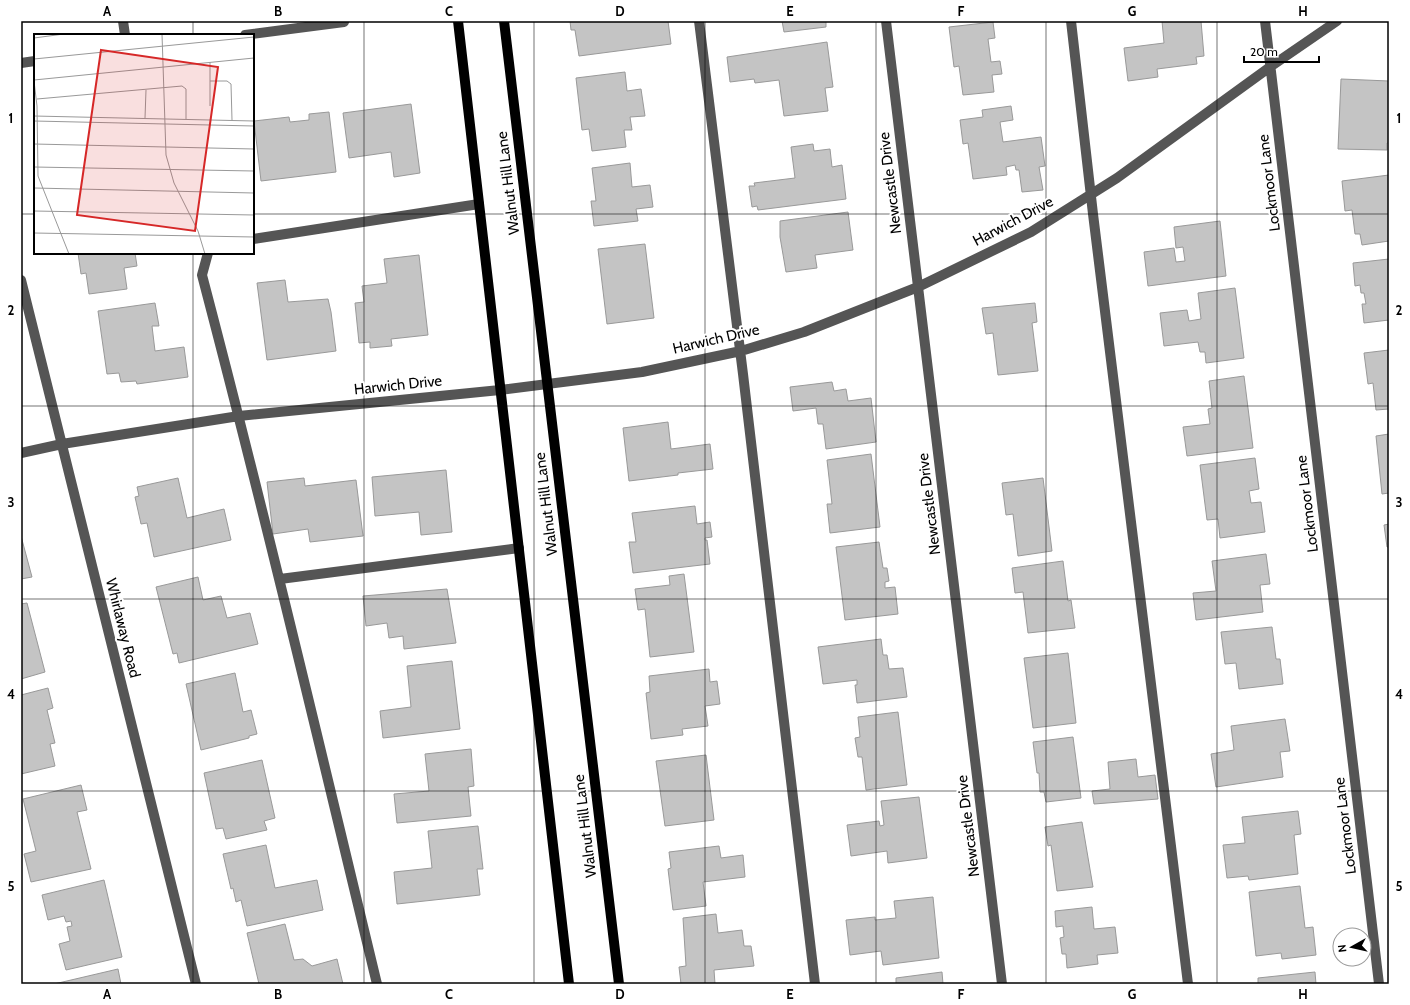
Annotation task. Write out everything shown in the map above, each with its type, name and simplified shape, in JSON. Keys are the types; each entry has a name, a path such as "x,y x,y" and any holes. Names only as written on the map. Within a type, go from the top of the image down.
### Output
{"main road":[{"name":"Walnut Hill Lane","path":"458,21 569,984"},
{"name":"Walnut Hill Lane","path":"504,21 619,984"}],"street":[{"path":"123,21 125,34"},
{"path":"699,21 741,350 815,984"},
{"name":"Newcastle Drive","path":"886,21 1002,984"},
{"path":"1071,21 1188,984"},
{"name":"Lockmoor Lane","path":"1265,21 1379,984"},
{"name":"Harwich Drive","path":"21,453 62,444 239,416 500,390 642,372 741,350 804,332 918,287 1030,232 1117,178 1270,67 1337,21"},
{"path":"253,34 344,22"},
{"path":"21,63 34,61"},
{"path":"254,239 479,204"},
{"path":"208,254 202,275 280,578 377,984"},
{"name":"Whirlaway Road","path":"21,280 196,984"},
{"path":"280,578 519,548"}],"building":[{"path":"570,21 668,21 671,44 579,56 575,30 571,30"},
{"path":"782,21 826,21 826,27 784,32"},
{"path":"1162,21 1201,21 1204,56 1196,57 1197,64 1157,69 1158,77 1128,81 1124,48 1164,43"},
{"path":"993,22 995,38 988,39 991,62 1000,61 1002,74 992,75 994,92 963,95 959,66 954,67 949,27"},
{"path":"827,42 833,87 825,88 828,111 784,116 779,80 755,83 754,79 730,82 727,57"},
{"path":"625,72 627,91 641,89 645,116 630,117 632,130 624,130 626,147 592,151 589,129 582,130 576,78"},
{"path":"1341,79 1389,81 1389,143 1387,143 1387,150 1338,149"},
{"path":"411,104 420,173 394,177 391,152 349,158 343,113"},
{"path":"1011,106 1013,120 1000,122 1003,142 1041,137 1045,166 1039,167 1043,190 1022,192 1019,170 1016,170 1015,165 1006,167 1007,175 973,179 968,143 963,144 960,120 983,117 982,110"},
{"path":"329,112 336,172 261,181 254,121 289,117 290,122 309,120 309,114"},
{"path":"813,144 814,151 830,149 832,167 842,165 846,199 758,210 757,206 752,207 749,186 755,186 754,183 795,178 791,147"},
{"path":"630,163 632,187 650,185 653,207 636,209 638,221 594,226 591,201 596,201 592,168"},
{"path":"1389,175 1389,241 1362,245 1360,234 1355,234 1352,210 1345,211 1342,181"},
{"path":"848,212 853,250 815,255 817,268 786,272 780,237 780,221"},
{"path":"1220,221 1226,276 1148,286 1144,252 1174,248 1176,262 1185,261 1183,247 1176,248 1174,227"},
{"path":"645,244 654,318 607,324 598,249"},
{"path":"78,254 135,254 137,266 124,268 127,289 89,294 86,273 81,274"},
{"path":"419,255 428,335 391,339 392,346 370,348 370,342 359,343 355,303 364,302 362,286 387,283 384,259"},
{"path":"1389,259 1389,320 1364,323 1362,304 1366,304 1364,293 1361,293 1360,285 1355,286 1353,263"},
{"path":"285,280 288,302 328,299 336,351 267,360 257,283"},
{"path":"1235,288 1244,358 1206,363 1205,352 1200,352 1198,342 1164,346 1160,313 1187,310 1189,321 1201,319 1198,293"},
{"path":"155,303 159,326 152,326 155,351 184,347 188,377 137,384 136,381 121,382 119,373 107,374 98,311"},
{"path":"1035,303 1037,322 1032,323 1038,371 998,375 993,333 986,334 982,308"},
{"path":"1389,350 1389,409 1376,410 1373,383 1368,384 1364,353"},
{"path":"1244,376 1253,448 1187,456 1183,427 1210,424 1208,409 1212,408 1209,381"},
{"path":"832,382 834,391 846,389 848,401 871,398 876,442 826,449 823,424 818,424 816,408 793,411 790,387"},
{"path":"668,422 671,449 710,444 713,469 629,481 623,428"},
{"path":"1389,434 1389,493 1382,494 1376,436"},
{"path":"871,454 880,527 830,533 827,504 832,504 827,460"},
{"path":"1255,458 1259,489 1249,491 1251,503 1261,502 1265,532 1220,538 1218,519 1207,520 1200,465"},
{"path":"446,470 452,532 421,535 419,512 375,516 372,477"},
{"path":"178,478 187,518 224,509 231,540 154,557 147,523 141,524 135,497 139,496 137,487"},
{"path":"304,478 305,486 356,480 363,536 310,542 308,529 273,534 267,482"},
{"path":"1043,478 1052,551 1018,556 1013,514 1006,515 1002,483"},
{"path":"695,506 697,524 710,522 712,537 705,538 705,540 707,540 710,564 633,573 629,542 636,542 632,513"},
{"path":"1389,524 1389,547 1387,547 1384,525"},
{"path":"21,536 32,577 21,579"},
{"path":"879,542 883,568 887,568 889,581 885,582 885,588 895,587 898,614 845,620 836,547"},
{"path":"1266,554 1270,584 1260,585 1263,612 1196,620 1193,593 1216,591 1212,561"},
{"path":"1063,561 1068,601 1071,600 1075,628 1028,633 1023,592 1015,593 1012,568"},
{"path":"684,574 694,652 650,657 645,609 638,610 635,589 670,585 669,576"},
{"path":"198,577 203,600 221,596 227,618 250,613 258,644 179,663 177,653 173,654 156,587"},
{"path":"447,589 456,643 404,649 403,636 389,638 387,623 366,626 363,596"},
{"path":"27,603 45,672 21,679 21,604"},
{"path":"1272,627 1276,659 1280,659 1283,684 1239,689 1236,663 1225,664 1221,632"},
{"path":"881,639 883,655 887,655 889,669 903,668 907,697 857,703 855,685 857,685 857,680 823,684 818,647"},
{"path":"1068,653 1076,723 1033,728 1024,658"},
{"path":"452,661 460,729 383,738 380,711 411,707 407,666"},
{"path":"709,669 710,682 717,681 720,704 705,706 708,726 682,729 683,735 651,739 646,693 650,692 649,676"},
{"path":"235,673 243,712 251,710 257,734 249,736 249,738 201,750 186,684"},
{"path":"48,688 53,708 47,710 55,743 50,744 55,766 21,774 21,695"},
{"path":"898,712 907,785 866,790 862,757 858,757 855,738 860,737 858,717"},
{"path":"1285,719 1290,751 1280,752 1283,777 1216,787 1211,754 1234,750 1231,726"},
{"path":"1073,737 1081,798 1046,802 1044,792 1040,792 1039,773 1037,773 1033,742"},
{"path":"471,749 474,786 468,787 471,816 397,823 394,794 429,791 425,754"},
{"path":"706,755 714,820 665,826 656,761"},
{"path":"1136,759 1138,777 1155,775 1158,799 1094,804 1092,791 1110,789 1108,762"},
{"path":"262,760 275,818 264,821 267,830 226,839 223,828 216,829 204,773"},
{"path":"81,785 87,810 77,812 91,869 31,882 24,854 36,851 23,799"},
{"path":"919,797 927,858 888,863 887,851 851,856 847,825 879,821 880,826 884,825 881,801"},
{"path":"1298,811 1301,834 1294,835 1298,874 1249,880 1248,876 1227,878 1223,845 1245,843 1242,817"},
{"path":"1082,822 1093,887 1057,891 1051,845 1048,846 1045,827"},
{"path":"478,826 483,869 477,869 480,895 397,904 394,872 432,868 428,831"},
{"path":"266,845 275,888 317,880 323,910 247,926 241,900 236,902 233,888 231,889 223,854"},
{"path":"719,846 721,858 743,855 745,877 703,882 706,906 673,910 668,869 671,868 669,852"},
{"path":"104,880 122,957 66,970 59,944 70,941 67,927 72,926 71,921 66,922 64,916 48,920 42,895"},
{"path":"1300,886 1305,928 1313,927 1316,955 1282,959 1281,953 1256,956 1249,892"},
{"path":"933,897 939,958 883,965 881,951 850,955 846,920 875,917 875,920 896,918 894,901"},
{"path":"1092,907 1094,929 1115,927 1118,953 1097,955 1098,964 1067,968 1066,954 1062,954 1060,938 1064,937 1063,926 1056,927 1055,911"},
{"path":"716,914 718,933 742,930 744,946 751,946 754,966 714,970 715,984 681,984 679,967 686,966 683,918"},
{"path":"285,924 294,960 303,959 312,966 337,959 343,984 259,984 247,933"},
{"path":"118,969 121,984 54,984"},
{"path":"942,972 943,984 896,984 896,978"},
{"path":"1315,972 1316,984 1258,984 1258,978"}]}
